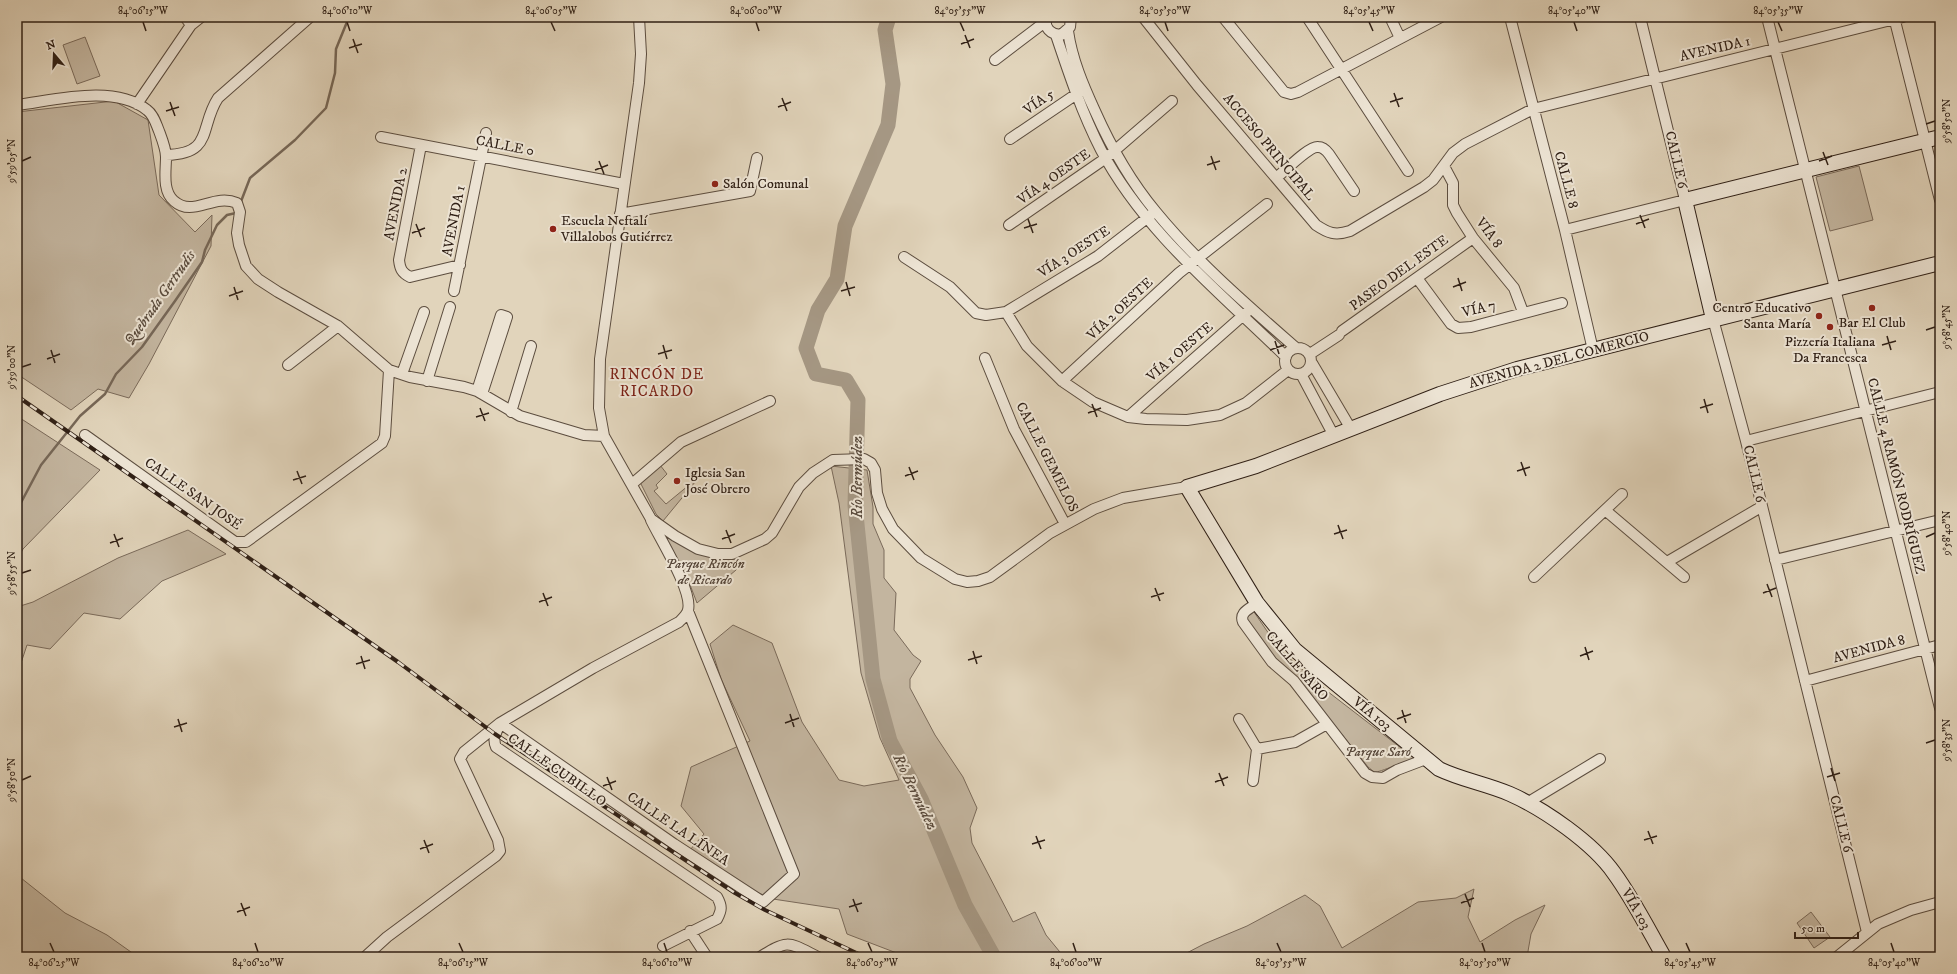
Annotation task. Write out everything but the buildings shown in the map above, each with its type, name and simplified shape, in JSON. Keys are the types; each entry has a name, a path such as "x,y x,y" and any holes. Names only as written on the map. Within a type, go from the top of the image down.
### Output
{"main road":[{"path":"1685,200 1940,137"},
{"name":"CALLE 6","path":"1685,200 1713,319"},
{"name":"AVENIDA 2 DEL COMERCIO","path":"1188,487 1256,466 1478,380 1713,319 1940,263"},
{"name":"VÍA 103","path":"1188,487 1257,604 1295,650 1439,769 1453,776 1501,790 1527,803 1574,833 1606,861 1624,888 1664,957"}],"street":[{"path":"137,104 188,21 201,17"},
{"path":"166,155 183,155 193,150 200,144 212,107 218,98 310,17"},
{"path":"639,17 641,62 600,359 598,395 604,436 632,484 678,572 688,603 688,611"},
{"path":"1071,17 1072,23 1068,31 1080,92"},
{"name":"ACCESO PRINCIPAL","path":"1143,17 1197,84 1316,225 1332,234 1340,234 1350,231 1424,187 1444,166"},
{"path":"1223,17 1284,92 1291,94 1298,92 1441,17"},
{"path":"1307,17 1340,70 1408,171"},
{"path":"1390,17 1400,38"},
{"name":"CALLE 8","path":"1510,17 1565,230 1593,350"},
{"name":"CALLE 6","path":"1640,17 1656,77 1685,200"},
{"name":"CALLE 4 RAMÓN RODRÍGUEZ","path":"1767,17 1940,708"},
{"path":"1897,18 1940,200"},
{"name":"AVENIDA 1","path":"1444,166 1453,153 1465,144 1533,109 1656,77 1776,49 1897,18"},
{"path":"995,60 1045,19 1048,30 1060,35 1068,31"},
{"path":"1056,34 1080,92 1110,155 1151,215 1189,266 1247,312 1296,348 1304,349 1311,358 1351,429"},
{"name":"VÍA 5","path":"1010,139 1080,92"},
{"path":"17,105 96,95 118,98 137,104 148,111 155,119 166,155 166,187 172,200 182,207 195,207 226,199 237,203 240,212 237,233 240,255 249,270 258,279 338,326 389,370 427,381 464,387 479,393 520,416 584,435 604,436"},
{"name":"VÍA 4 OESTE","path":"1009,225 1110,155 1172,102"},
{"name":"AVENIDA 1","path":"454,291 486,133"},
{"name":"CALLE 0","path":"382,137 624,184"},
{"name":"AVENIDA 2","path":"421,145 400,260 400,269 404,274 410,277 460,265"},
{"path":"1276,177 1310,150 1320,147 1329,154 1354,191"},
{"path":"620,214 750,191 757,158"},
{"name":"VÍA 8","path":"1444,166 1453,183 1453,199 1455,209 1473,238 1514,288 1523,312"},
{"path":"1565,230 1685,200"},
{"name":"VÍA 2 OESTE","path":"1062,381 1189,266 1267,204"},
{"path":"1151,215 1198,259 1286,357"},
{"name":"VÍA 3 OESTE","path":"1006,312 1098,256 1151,215"},
{"name":"PASEO DEL ESTE","path":"1311,358 1340,333 1473,238"},
{"path":"904,257 950,287 976,312 986,315 1006,312 1027,346 1062,381 1094,402 1128,417 1187,420 1220,415 1246,403 1288,370"},
{"name":"VÍA 7","path":"1417,278 1451,324 1458,328 1471,327 1523,312"},
{"path":"1523,312 1562,304"},
{"path":"427,381 450,307"},
{"path":"402,374 424,312"},
{"name":"VÍA 1 OESTE","path":"1128,417 1247,312"},
{"path":"501,315 507,317 479,393 501,315"},
{"name":"CALLE 6","path":"1713,319 1746,441 1761,507 1867,932"},
{"path":"288,365 338,326"},
{"path":"511,412 531,346"},
{"path":"1296,348 1288,353 1286,357 1285,361 1288,370 1301,374 1308,370 1311,358"},
{"name":"CALLE GEMELOS","path":"985,358 1014,429 1065,524"},
{"name":"CALLE SAN JOSÉ","path":"85,435 235,542 246,542 382,443 385,436 389,370"},
{"path":"1301,374 1334,436"},
{"path":"1746,441 1940,392"},
{"path":"632,484 681,442 770,401"},
{"path":"651,519 675,536 698,549 718,554 732,554 765,539 772,533 799,487 813,473 834,460 864,459 871,463 875,470 877,492 882,509 893,529 921,558 955,579 967,582 978,581 990,577 1050,533 1094,509 1123,498 1188,487"},
{"path":"1534,578 1622,494"},
{"path":"1667,562 1761,507"},
{"path":"1605,510 1684,577"},
{"path":"1775,560 1940,520"},
{"name":"CALLE SARO","path":"1257,604 1242,614 1241,618 1243,622 1272,662 1294,681 1365,773 1372,777 1383,778 1397,770 1426,759"},
{"name":"CALLE CUBILLO","path":"663,946 690,931 717,919 722,911 721,904 717,897 496,747 494,738 500,723 593,668 679,622 688,611"},
{"name":"CALLE LA LÍNEA","path":"500,723 674,844 763,902 794,874 688,611"},
{"name":"AVENIDA 8","path":"1805,681 1940,645"},
{"path":"1239,719 1257,749 1253,781"},
{"path":"365,957 387,937 496,856 500,850 498,840 460,759 464,752 500,723"},
{"path":"1257,749 1295,742 1327,724"},
{"path":"1527,803 1600,759"},
{"path":"1837,957 1867,932 1892,916 1940,902"},
{"path":"690,931 707,957"},
{"path":"760,957 775,948 792,944 818,957"}],"green space":[{"path":"85,37 100,76 77,84 63,45"},
{"path":"114,101 148,120 159,195 195,232 212,215 211,246 149,364 129,398 98,389 71,410 17,374 17,112"},
{"path":"1859,166 1873,220 1830,231 1816,177"},
{"path":"20,418 100,470 23,549 17,560 17,421"},
{"path":"660,465 667,474 656,485 658,488 654,491 666,504 700,476 663,521 656,514 640,482"},
{"path":"831,466 867,470 873,507 873,524 884,550 884,578 896,593 894,630 913,655 921,661 910,679 910,688 935,735 963,777 977,808 970,828 972,843 1013,922 1035,912 1046,935 1064,957 907,957 847,934 839,909 773,899 749,889 689,851 704,834 681,806 691,767 750,741 721,679 710,644 733,625 772,643 802,722 839,780 864,786 899,780 880,738 861,673 839,503"},
{"path":"188,530 226,554 162,581 120,619 84,613 50,649 27,645 17,675 17,607 33,602 118,558"},
{"name":"Parque Rincón de Ricardo","path":"662,530 674,538 734,555 736,570 697,603 687,577"},
{"name":"Parque Saró","path":"1254,612 1280,650 1327,691 1414,758 1377,772 1374,772 1368,767 1296,677 1269,653 1246,618"},
{"path":"17,871 21,878 65,913 107,935 138,957 17,957"},
{"path":"1474,889 1468,917 1480,942 1515,920 1545,905 1531,934 1527,957 1179,957 1204,944 1247,926 1305,895 1320,906 1342,948 1418,902 1456,898"},
{"path":"1811,912 1830,937 1814,948 1797,923"}],"waterway":[{"name":"Quebrada Gertrudis","path":"240,204 250,178 295,140 326,108 335,73 336,49 349,17"},
{"name":"Río Bermúdez","path":"889,17 885,30 893,84 888,125 845,226 837,279 818,310 806,348 816,374 846,380 858,400 855,505 873,679 890,741 921,799 965,905 994,957"},
{"name":"Quebrada Gertrudis","path":"17,510 41,465 80,416 105,394 116,374 142,347 175,301 202,262 205,250 217,225 227,215 236,213"}],"railway":[{"path":"17,396 398,662 495,734 735,893 765,910 865,957"}],"place":[{"name":"Salón Comunal","path":"715,184"},
{"name":"Escuela Neftalí Villalobos Gutiérrez","path":"553,229"},
{"name":"Bar El Club","path":"1872,308"},
{"name":"Centro Educativo Santa María","path":"1819,316"},
{"name":"Pizzería Italiana Da Francesca","path":"1830,327"},
{"name":"Iglesia San José Obrero","path":"677,481"}],"district":[{"name":"RINCÓN DE RICARDO","path":"657,382"}]}
